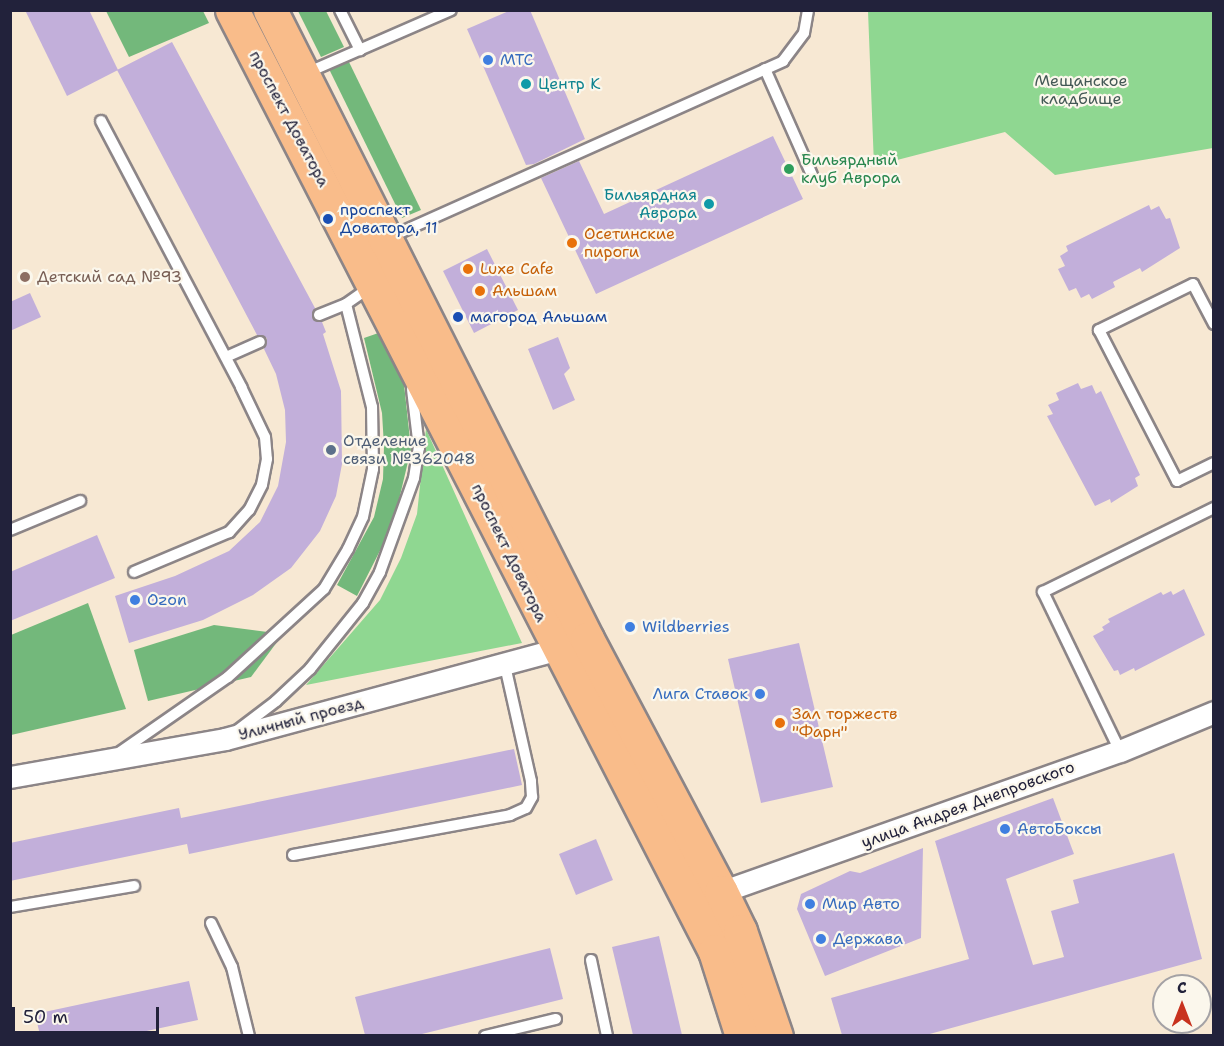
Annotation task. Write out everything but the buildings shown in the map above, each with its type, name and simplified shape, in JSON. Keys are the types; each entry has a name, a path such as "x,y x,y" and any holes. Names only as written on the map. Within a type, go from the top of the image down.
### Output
{"main road":[{"name":"проспект Доватора","path":"232,10 397,325 572,645 720,892 740,931 776,1035"},
{"name":"проспект Доватора","path":"270,10 385,240 715,951 742,1035"}],"street":[{"name":"Уличный проезд","path":"10,777 106,762 225,739 505,666 572,645"},
{"name":"улица Андрея Днепровского","path":"720,892 1120,751 1214,712"}],"lane":[{"path":"340,10 360,50"},
{"path":"301,75 451,10"},
{"path":"385,240 783,61 804,33 808,10"},
{"path":"765,69 812,175"},
{"path":"101,121 226,357 265,437 267,459 262,485 249,510 229,532 134,572"},
{"path":"319,315 346,304 375,283"},
{"path":"1214,324 1193,284 1100,330 1177,481 1214,463"},
{"path":"106,762 228,677 324,589 348,549 363,517 373,469 372,407 346,304"},
{"path":"225,739 276,701 310,669 363,603 380,572 406,507 419,448 415,402 397,325"},
{"path":"226,357 260,342"},
{"path":"10,530 80,501"},
{"path":"1120,751 1043,592 1214,508"},
{"path":"293,855 510,815 526,808 532,797 531,781 505,666"},
{"path":"10,907 134,886"},
{"path":"212,923 232,967 249,1035"},
{"path":"591,960 608,1035"},
{"path":"485,1035 556,1019"}],"green space":[{"path":"106,11 203,11 209,23 129,57"},
{"path":"298,11 326,11 344,47 321,57"},
{"name":"Мещанское кладбище","path":"868,11 1213,11 1213,148 1055,175 1005,132 874,166"},
{"path":"348,60 421,210 402,218 329,69"},
{"path":"387,330 404,384 411,449 393,525 357,596 337,585 374,517 383,479 384,446 382,413 364,338"},
{"path":"426,429 522,643 306,685 380,600 401,558 417,514"},
{"path":"88,603 126,709 11,735 11,635"},
{"path":"214,625 283,634 251,677 148,701 134,650"}],"place":[{"name":"МТС","path":"488,60"},
{"name":"Центр К","path":"526,84"},
{"name":"Бильярдный клуб Аврора","path":"789,169"},
{"name":"Бильярдная Аврора","path":"709,204"},
{"name":"проспект Доватора, 11","path":"328,219"},
{"name":"Осетинские пироги","path":"572,243"},
{"name":"Luxe Cafe","path":"468,269"},
{"name":"Детский сад №93","path":"25,277"},
{"name":"Альшам","path":"480,291"},
{"name":"магород Альшам","path":"458,317"},
{"name":"Отделение связи №362048","path":"331,450"},
{"name":"Ozon","path":"135,600"},
{"name":"Wildberries","path":"630,627"},
{"name":"Лига Ставок","path":"760,694"},
{"name":"Зал торжеств \"Фарн\"","path":"780,723"},
{"name":"АвтоБоксы","path":"1005,829"},
{"name":"Мир Авто","path":"810,904"},
{"name":"Держава","path":"821,939"}]}
